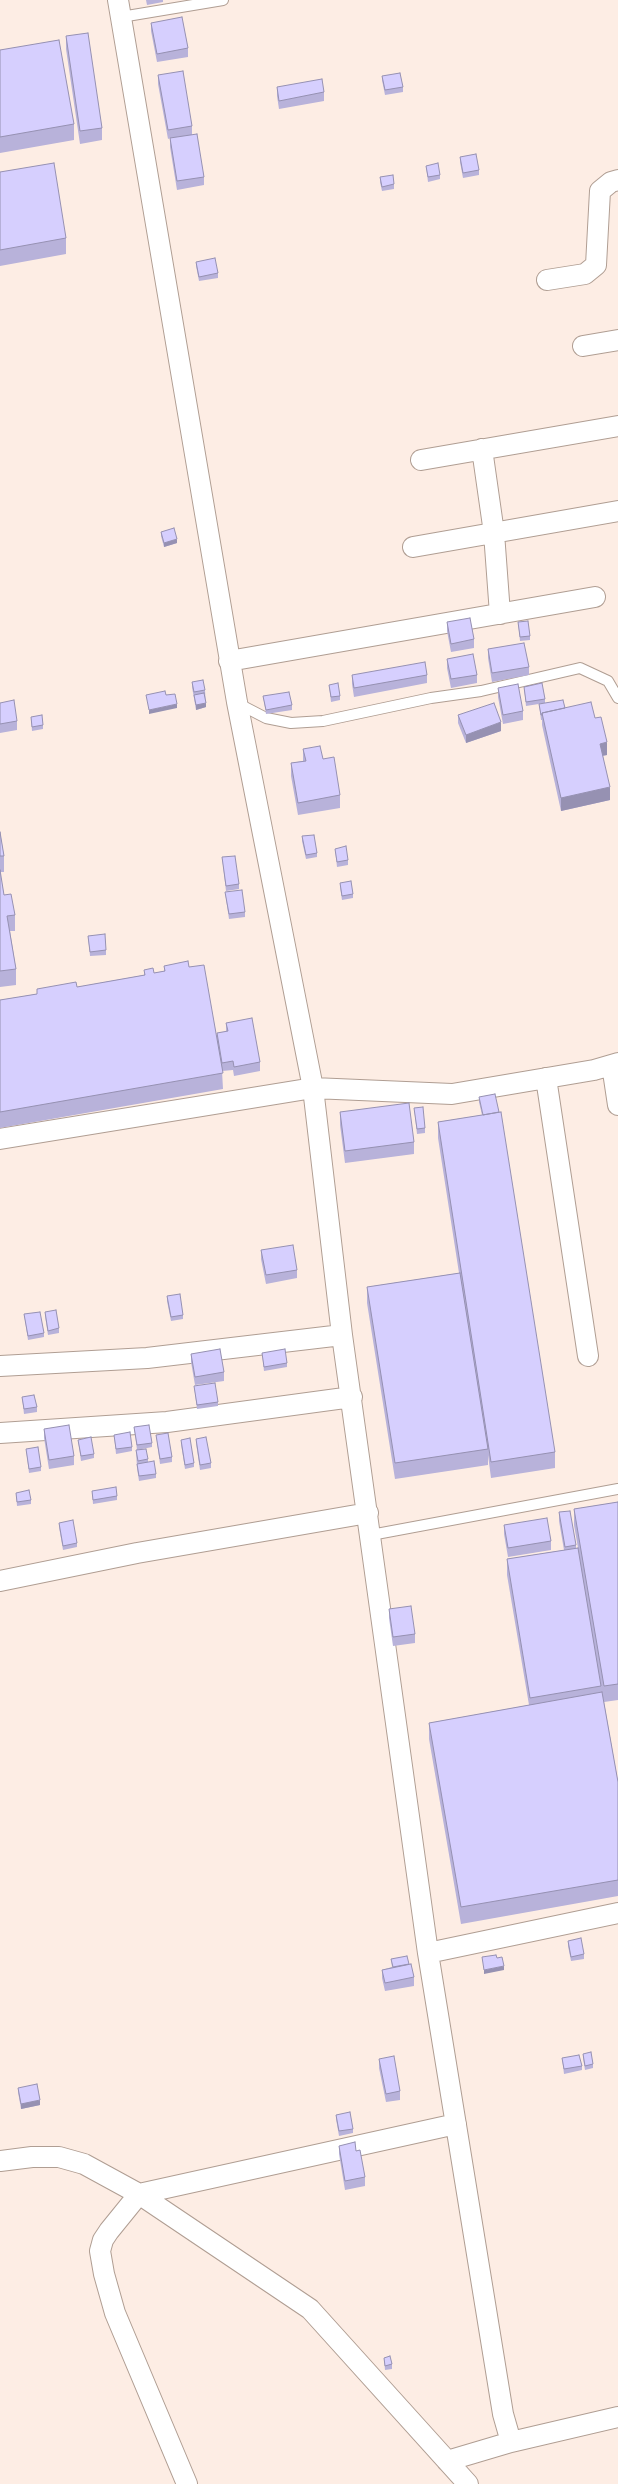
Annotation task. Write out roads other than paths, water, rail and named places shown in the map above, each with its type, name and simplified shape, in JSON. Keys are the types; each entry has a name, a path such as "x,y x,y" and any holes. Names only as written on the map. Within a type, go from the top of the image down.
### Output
{"street":[{"path":"120,9 236,702 313,1088 342,1335 428,1954 503,2414 511,2442"},
{"path":"547,280 584,274 596,265 600,191 611,182 618,180"},
{"path":"583,346 618,340"},
{"path":"421,460 618,428"},
{"path":"482,450 494,533 500,614"},
{"path":"413,547 618,511"},
{"path":"229,661 595,597"},
{"path":"0,1139 313,1088 452,1094 615,1064 618,1105"},
{"path":"546,1078 588,1356"},
{"path":"0,1366 147,1358 342,1335"},
{"path":"0,1433 167,1422 352,1397"},
{"path":"0,1581 138,1553 368,1513"},
{"path":"428,1954 618,1914"},
{"path":"187,2484 115,2313 104,2274 100,2251 102,2240 139,2194 456,2124"},
{"path":"0,2161 32,2157 59,2157 84,2164 139,2194 310,2309 468,2484"},
{"path":"447,2461 511,2442 618,2417"}],"lane":[{"path":"120,9 223,0"},
{"path":"236,702 266,718 291,723 323,721 431,698 481,691 580,668 608,681 618,698"},
{"path":"371,1535 618,1489"}]}
